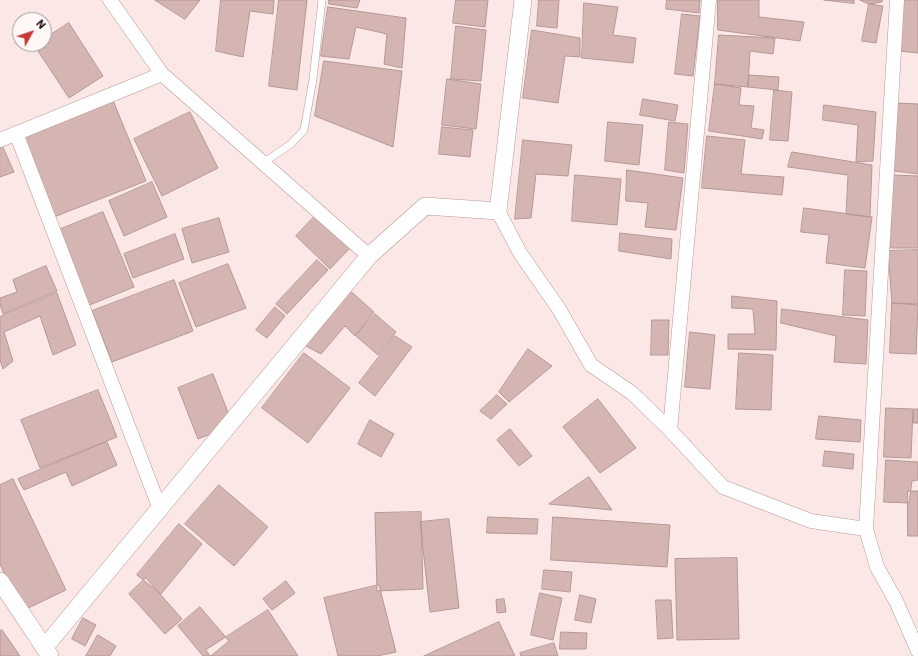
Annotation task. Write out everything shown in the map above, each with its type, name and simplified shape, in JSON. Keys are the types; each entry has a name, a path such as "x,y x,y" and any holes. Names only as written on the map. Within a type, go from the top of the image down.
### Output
{"street":[{"path":"110,0 162,74 369,256"},
{"path":"523,0 498,211 520,253 559,309 591,365 632,393 670,430 723,487 810,521 866,529"},
{"path":"670,430 709,0"},
{"path":"898,0 866,529 877,567 896,601 918,651"},
{"path":"0,140 162,74"},
{"path":"16,134 160,509"},
{"path":"0,581 48,652 160,509 369,256 425,206 498,211"}],"lane":[{"path":"263,163 290,144 304,130 313,79 322,0"}],"building":[{"path":"155,0 200,0 185,19"},
{"path":"221,0 274,0 273,14 250,11 243,57 216,51"},
{"path":"279,0 307,0 297,90 269,86"},
{"path":"329,0 360,0 357,8 329,4"},
{"path":"456,0 488,0 485,27 453,23"},
{"path":"539,0 559,0 557,28 537,26"},
{"path":"667,0 700,0 699,13 666,9"},
{"path":"718,0 759,0 759,17 804,22 800,41 718,30"},
{"path":"824,0 854,0 854,3"},
{"path":"860,0 882,0 882,2 869,4"},
{"path":"902,0 918,0 918,53 899,51"},
{"path":"584,3 618,7 613,35 636,38 633,63 582,58"},
{"path":"869,4 883,6 876,43 862,41"},
{"path":"328,7 406,18 402,68 384,64 387,34 356,27 349,59 321,56"},
{"path":"682,14 700,16 693,76 675,74"},
{"path":"69,23 103,76 69,98 39,52 52,52 52,34"},
{"path":"456,26 486,30 481,81 451,79"},
{"path":"532,30 580,38 580,57 565,56 558,103 523,98"},
{"path":"719,35 775,38 773,54 750,51 748,87 715,84"},
{"path":"324,61 402,71 393,147 315,116"},
{"path":"749,75 779,77 778,90 748,87"},
{"path":"447,79 481,84 476,129 442,125"},
{"path":"715,84 741,88 739,105 754,106 751,128 764,130 762,139 709,131"},
{"path":"774,90 792,92 788,141 770,140"},
{"path":"112,98 146,181 54,217 21,135"},
{"path":"643,99 678,105 675,121 640,115"},
{"path":"896,103 918,104 918,174 894,171"},
{"path":"824,105 876,112 873,161 856,162 858,125 823,120"},
{"path":"190,112 218,168 162,196 134,139"},
{"path":"608,122 643,125 639,165 605,161"},
{"path":"669,122 688,124 684,173 665,170"},
{"path":"442,127 473,130 470,157 439,154"},
{"path":"707,136 745,140 741,174 784,177 782,195 702,188"},
{"path":"523,140 572,145 568,176 536,174 531,218 515,219"},
{"path":"0,143 14,172 0,177"},
{"path":"792,152 872,165 870,217 846,214 848,175 788,167"},
{"path":"627,170 683,178 676,230 645,227 648,203 626,201"},
{"path":"575,175 621,179 617,225 572,221"},
{"path":"893,175 918,176 918,248 891,248"},
{"path":"152,182 167,217 124,236 109,201"},
{"path":"804,208 872,217 865,268 826,263 829,235 801,232"},
{"path":"103,212 134,287 87,306 56,231"},
{"path":"316,215 350,248 330,269 296,236"},
{"path":"219,218 229,252 192,263 182,229"},
{"path":"620,233 672,239 671,259 619,251"},
{"path":"175,234 184,259 133,278 124,254"},
{"path":"918,250 918,304 892,303 888,251"},
{"path":"317,260 328,270 287,314 276,304"},
{"path":"228,264 246,308 196,327 179,283"},
{"path":"46,266 57,291 3,314 0,298 17,292 13,280"},
{"path":"845,270 867,271 865,316 843,315"},
{"path":"174,280 193,331 112,362 92,311"},
{"path":"347,288 374,312 355,336 345,326 321,354 306,346"},
{"path":"57,293 76,345 53,355 40,316 4,332 13,361 3,369 0,360 0,317"},
{"path":"732,296 777,301 776,350 728,349 728,334 755,334 753,309 732,308"},
{"path":"892,303 918,305 916,354 890,353"},
{"path":"275,307 285,316 267,338 256,330"},
{"path":"782,309 868,320 866,364 834,362 836,336 781,323"},
{"path":"375,314 396,332 378,355 356,336"},
{"path":"652,320 669,320 668,355 651,355"},
{"path":"690,332 715,335 710,389 685,387"},
{"path":"395,336 412,347 375,396 359,383"},
{"path":"528,349 552,366 509,402 499,392"},
{"path":"304,353 350,388 308,443 262,408"},
{"path":"739,353 773,355 771,410 736,409"},
{"path":"213,374 233,425 198,439 178,388"},
{"path":"98,390 117,437 40,468 21,420"},
{"path":"497,395 507,404 491,419 480,411"},
{"path":"598,399 636,448 600,473 563,427"},
{"path":"886,408 913,409 911,458 884,457"},
{"path":"914,409 918,409 918,423 914,423"},
{"path":"819,416 861,420 860,442 816,439"},
{"path":"370,420 394,434 381,457 358,444"},
{"path":"510,429 532,456 519,466 497,440"},
{"path":"107,442 117,465 72,486 66,472 24,490 18,479"},
{"path":"825,451 854,454 853,469 823,466"},
{"path":"886,460 918,462 918,480 912,481 909,503 884,502"},
{"path":"589,477 612,510 549,504"},
{"path":"13,479 66,590 22,611 0,564 0,485"},
{"path":"219,485 268,527 234,566 185,524"},
{"path":"908,491 918,491 918,536 908,536"},
{"path":"421,512 423,589 377,591 375,513"},
{"path":"488,517 538,519 537,534 487,533"},
{"path":"553,517 670,525 667,567 551,560"},
{"path":"449,519 459,608 430,612 420,522"},
{"path":"179,524 202,544 161,594 137,575"},
{"path":"737,558 739,639 677,640 675,559"},
{"path":"544,570 572,572 570,592 542,589"},
{"path":"146,578 182,619 165,634 129,594"},
{"path":"286,581 295,593 272,610 263,599"},
{"path":"379,585 396,652 377,656 338,656 324,598"},
{"path":"540,593 562,598 553,640 531,635"},
{"path":"580,595 596,599 591,623 575,620"},
{"path":"504,599 506,612 497,613 496,600"},
{"path":"656,600 671,600 673,638 658,639"},
{"path":"200,607 229,641 211,656 203,656 178,626"},
{"path":"268,610 298,656 210,656 206,650"},
{"path":"83,618 96,625 85,646 72,639"},
{"path":"499,622 515,656 424,656"},
{"path":"2,630 20,656 0,656 0,631"},
{"path":"561,632 587,633 586,649 560,649"},
{"path":"98,635 116,646 110,656 86,656"},
{"path":"554,643 558,656 521,656 520,653"}]}
